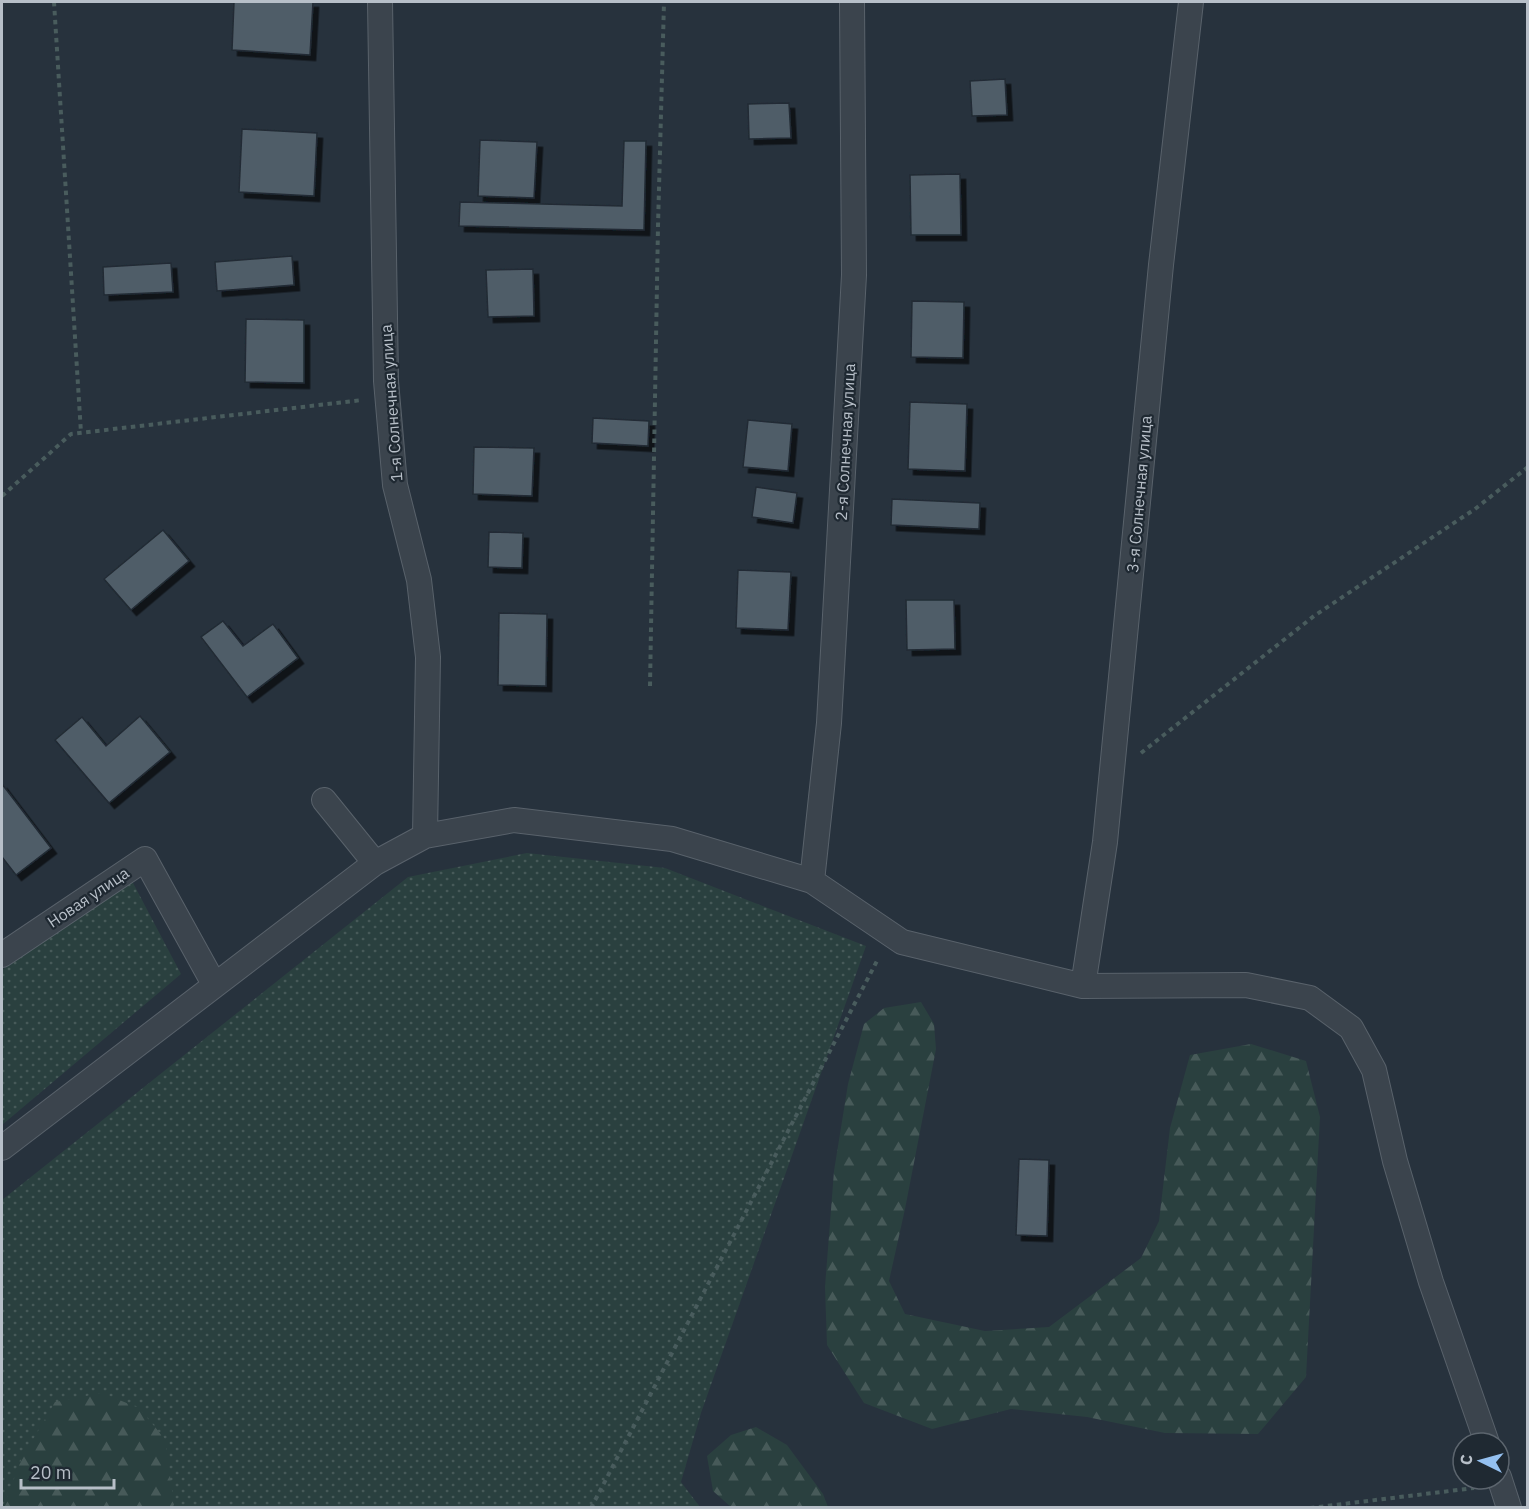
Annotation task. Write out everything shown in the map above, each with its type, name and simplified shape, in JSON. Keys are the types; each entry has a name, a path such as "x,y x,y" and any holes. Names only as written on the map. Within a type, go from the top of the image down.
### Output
{"street":[{"name":"1-я Солнечная улица","path":"380,2 387,398 395,485 419,580 428,657 425,836"},
{"name":"2-я Солнечная улица","path":"812,881 829,723 854,276 852,2"},
{"name":"3-я Солнечная улица","path":"1083,986 1105,843 1161,265 1191,2"},
{"path":"324,800 375,863"},
{"path":"2,1148 375,863 425,836 514,820 672,839 812,881 902,942 1083,986 1246,985 1310,998 1351,1028 1374,1070 1395,1161 1431,1282 1483,1431"},
{"name":"Новая улица","path":"2,955 145,859 214,984"},
{"path":"1503,1491 1509,1508"}],"path":[{"path":"54,2 81,433"},
{"path":"650,686 664,2"},
{"path":"2,496 71,434 387,398"},
{"path":"1112,776 1314,616 1475,509 1527,467"},
{"path":"591,1508 891,934"},
{"path":"1310,1508 1451,1488"}],"green space":[{"path":"527,853 665,868 866,946 701,1413 681,1482 700,1507 2,1508 2,1200 408,877"},
{"path":"132,881 181,974 2,1125 2,970"},
{"path":"921,1002 934,1024 936,1049 889,1281 905,1314 985,1331 1049,1327 1141,1258 1159,1221 1170,1128 1190,1055 1251,1044 1306,1061 1320,1117 1306,1377 1258,1434 1165,1433 1087,1417 1011,1409 932,1429 864,1403 827,1345 825,1287 834,1171 848,1084 864,1024 884,1008"},
{"path":"102,1393 139,1408 165,1439 174,1505 172,1507 2,1507 21,1460 55,1402"},
{"path":"756,1427 787,1445 823,1494 828,1507 731,1507 713,1491 707,1456 731,1435"}],"building":[{"path":"234,2 313,2 310,55 232,50"},
{"path":"1005,79 1007,115 972,116 970,81"},
{"path":"789,103 791,138 749,139 748,104"},
{"path":"242,129 317,133 314,196 239,192"},
{"path":"480,140 537,142 534,198 478,196"},
{"path":"624,141 646,141 644,230 459,226 460,202 622,206"},
{"path":"960,174 961,235 911,235 910,175"},
{"path":"292,256 294,285 217,291 215,262"},
{"path":"171,263 173,292 104,295 103,267"},
{"path":"533,269 534,316 488,317 486,270"},
{"path":"912,301 964,302 963,358 911,357"},
{"path":"246,319 304,320 304,383 245,382"},
{"path":"910,402 967,404 965,471 908,469"},
{"path":"593,418 649,421 648,446 592,443"},
{"path":"748,420 792,424 788,471 743,467"},
{"path":"474,447 534,448 532,496 473,494"},
{"path":"756,487 797,493 793,523 752,517"},
{"path":"892,499 980,503 979,529 891,525"},
{"path":"163,530 189,561 131,610 104,579"},
{"path":"489,532 523,533 522,568 488,567"},
{"path":"738,570 791,572 788,630 736,628"},
{"path":"906,600 954,600 955,649 907,650"},
{"path":"499,613 547,614 546,686 498,685"},
{"path":"223,621 243,646 273,624 298,658 247,697 201,637"},
{"path":"140,716 170,752 109,803 55,740 82,717 106,746"},
{"path":"2,784 51,848 16,875 2,857"},
{"path":"1019,1159 1049,1160 1047,1236 1016,1235"}]}
